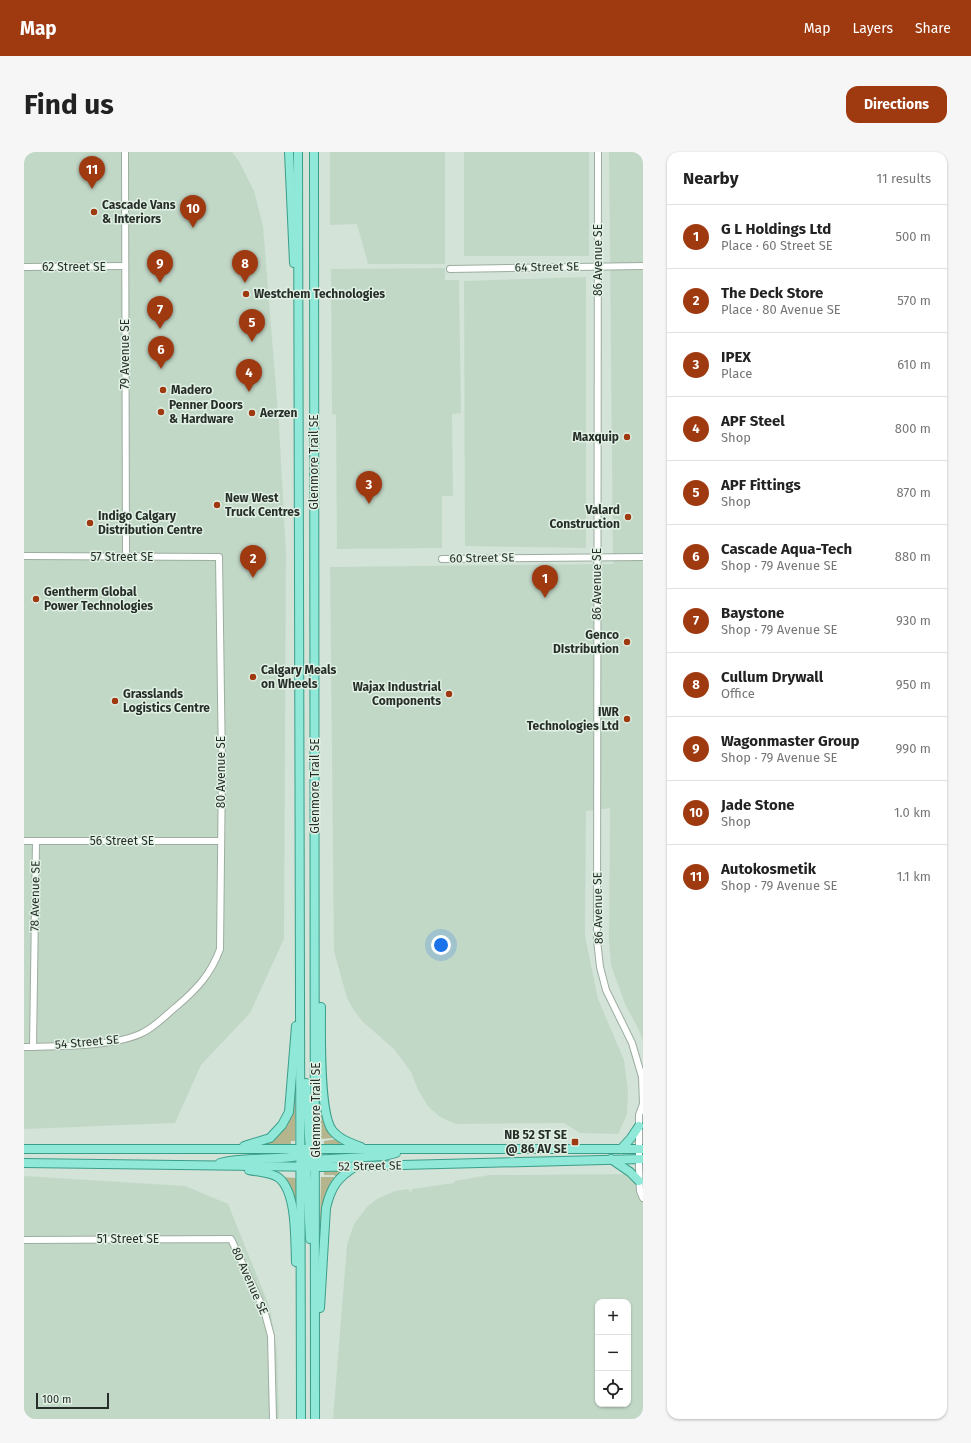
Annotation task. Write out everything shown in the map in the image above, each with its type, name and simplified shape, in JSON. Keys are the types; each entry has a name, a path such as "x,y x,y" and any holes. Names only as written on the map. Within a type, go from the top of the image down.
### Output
{"main road":[{"path":"289,152 296,304 300,328"},
{"name":"Glenmore Trail SE","path":"298,152 300,328 301,1061 308,1158"},
{"name":"Glenmore Trail SE","path":"301,1419 301,1334 315,962 314,154"},
{"path":"315,962 320,975 324,1110 331,1129 338,1137 367,1149"},
{"path":"230,1149 270,1138 282,1125 289,1112 297,1010 301,997"},
{"path":"621,1149 639,1126"},
{"name":"52 Street SE","path":"24,1149 230,1149 308,1158 356,1166 641,1159"},
{"name":"52 Street SE","path":"24,1163 224,1166 308,1158 367,1149 641,1149"},
{"path":"209,1166 232,1160 384,1156 407,1150"},
{"path":"308,1158 311,1280 315,1318 316,1419"},
{"path":"610,1159 630,1172 639,1181"},
{"path":"224,1166 268,1173 278,1177 285,1185 292,1205 301,1334"},
{"path":"316,1359 326,1208 332,1187 346,1173 356,1166"}],"street":[{"name":"79 Avenue SE","path":"125,152 126,557"},
{"name":"86 Avenue SE","path":"598,152 597,940 599,960 606,990 632,1043 642,1077 643,1104 639,1115 641,1149 639,1181 640,1191 643,1198"},
{"name":"62 Street SE","path":"24,267 125,266"},
{"name":"64 Street SE","path":"450,269 643,266"},
{"name":"57 Street SE","path":"24,556 219,557"},
{"name":"80 Avenue SE","path":"203,982 214,965 220,949 221,840 219,557"},
{"name":"60 Street SE","path":"442,559 643,557"},
{"name":"56 Street SE","path":"24,841 221,840"},
{"name":"78 Avenue SE","path":"33,1046 36,841"},
{"name":"54 Street SE","path":"24,1047 117,1042 134,1037 145,1032 203,982"},
{"name":"80 Avenue SE","path":"231,1239 264,1310 271,1336 273,1419"},
{"name":"51 Street SE","path":"24,1240 231,1239"}],"shaded area":[{"path":"24,152 232,152 239,161 254,191 263,226 279,425 286,554 284,939 250,1013 201,1065 175,1123 24,1129"},
{"path":"330,152 445,152 445,264 368,264 357,224 330,225"},
{"path":"464,152 589,152 589,256 464,256"},
{"path":"609,152 643,152 643,1042 639,1030 625,1004 611,965 609,941 610,808 586,811 585,936 598,999 624,1060 628,1092 627,1114 618,1134 580,1133 564,1123 456,1124 440,1117 428,1106 418,1090 411,1072 394,1049 363,1022 353,1009 347,998 334,951 330,567 613,564"},
{"path":"445,268 445,280 459,280 461,413 452,414 453,496 442,496 442,548 337,549 336,415 332,414 331,269"},
{"path":"586,277 586,548 465,546 464,281"},
{"path":"643,1174 643,1419 333,1419 347,1245 354,1224 367,1207 377,1199 395,1191 409,1189 409,1192 412,1191 412,1189 454,1183 454,1181 490,1175"},
{"path":"24,1176 185,1186 228,1204 270,1308 277,1352 279,1419 24,1419"}],"green space":[{"path":"293,1100 295,1100 295,1141 291,1141 291,1145 268,1145 268,1143 282,1130"},
{"path":"322,1111 335,1137 334,1138 320,1139 320,1112"},
{"path":"337,1139 340,1144 324,1144 324,1141"},
{"path":"324,1171 344,1171 337,1177 334,1175 324,1175"},
{"path":"282,1177 296,1178 296,1201 293,1201"},
{"path":"321,1177 334,1177 335,1179 322,1222 320,1222"}],"place":[{"name":"Autokosmetik","path":"92,189"},
{"name":"Cascade Vans & Interiors","path":"94,212"},
{"name":"Jade Stone","path":"193,228"},
{"name":"Wagonmaster Group","path":"160,283"},
{"name":"Cullum Drywall","path":"245,283"},
{"name":"Westchem Technologies","path":"246,294"},
{"name":"Baystone","path":"160,329"},
{"name":"APF Fittings","path":"252,342"},
{"name":"Cascade Aqua-Tech","path":"161,369"},
{"name":"Madero","path":"163,390"},
{"name":"APF Steel","path":"249,392"},
{"name":"Penner Doors & Hardware","path":"161,412"},
{"name":"Aerzen","path":"252,413"},
{"name":"Maxquip","path":"627,437"},
{"name":"IPEX","path":"369,504"},
{"name":"New West Truck Centres","path":"217,505"},
{"name":"Valard Construction","path":"628,517"},
{"name":"Indigo Calgary Distribution Centre","path":"90,523"},
{"name":"The Deck Store","path":"253,578"},
{"name":"G L Holdings Ltd","path":"545,598"},
{"name":"Gentherm Global Power Technologies","path":"36,599"},
{"name":"Genco DIstribution","path":"627,642"},
{"name":"Calgary Meals on Wheels","path":"253,677"},
{"name":"Wajax Industrial Components","path":"449,694"},
{"name":"Grasslands Logistics Centre","path":"115,701"},
{"name":"IWR Technologies Ltd","path":"627,719"},
{"name":"NB 52 ST SE @ 86 AV SE","path":"575,1142"}]}
